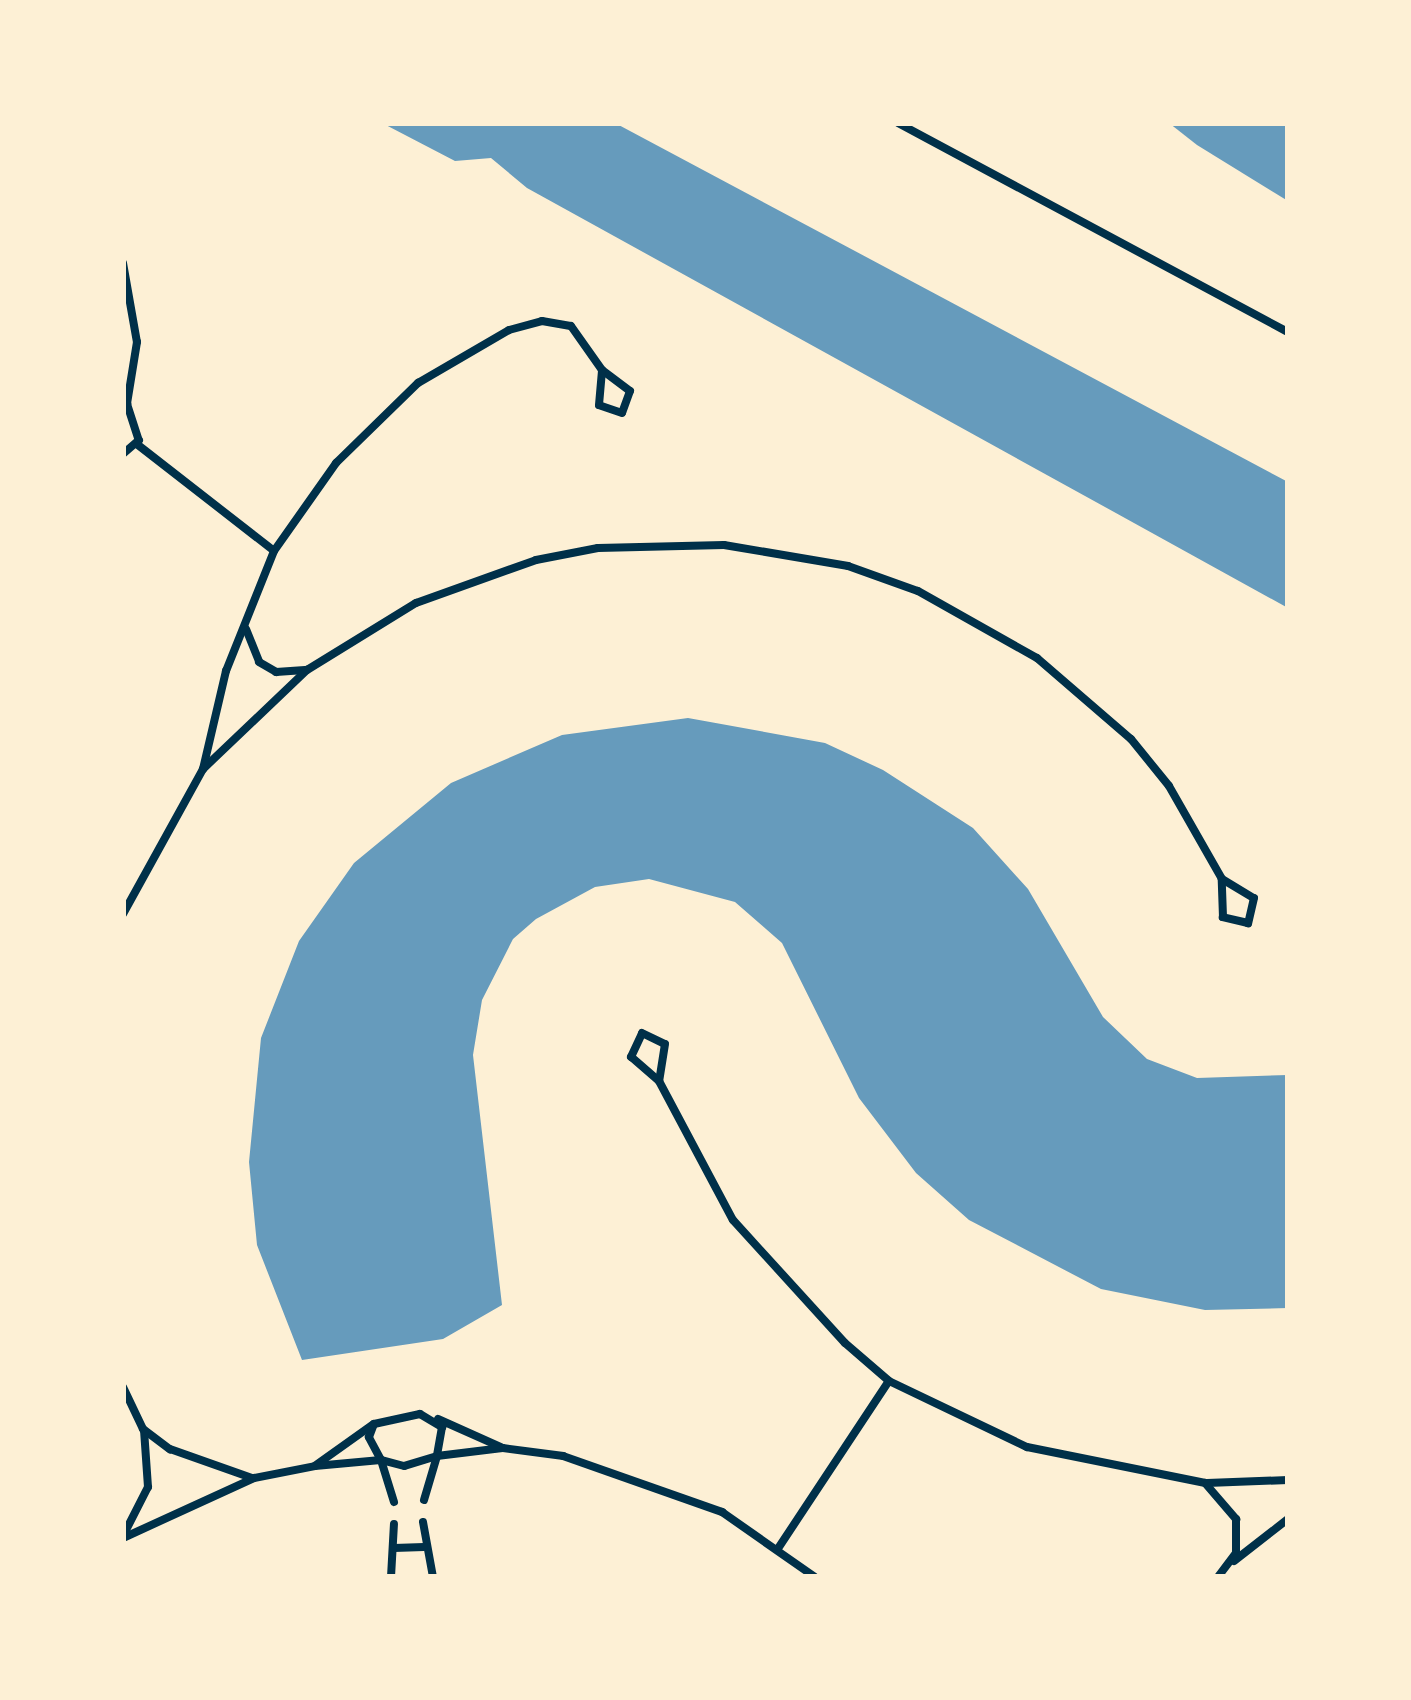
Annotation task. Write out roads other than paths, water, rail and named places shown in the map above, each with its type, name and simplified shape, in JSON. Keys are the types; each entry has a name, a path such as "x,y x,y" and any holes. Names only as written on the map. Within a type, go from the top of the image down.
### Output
{"street":[{"path":"898,123 1288,332"},
{"path":"123,262 137,342 125,406 137,445 274,551"},
{"path":"123,914 203,769 245,622 274,551 370,426 462,352 509,330 559,322 580,333 602,370 630,391 622,413 599,405 602,370"},
{"path":"123,454 137,445"},
{"path":"203,769 307,670 416,603 536,560 664,543 782,551 918,591 1037,658 1131,740 1181,804 1222,879 1222,916 1248,923 1255,898 1222,879"},
{"path":"245,622 259,662 289,674 307,670"},
{"path":"659,1081 665,1044 642,1033 631,1057 659,1081 705,1178 763,1260 889,1381 1027,1447 1205,1483 1288,1480"},
{"path":"779,1546 889,1381"},
{"path":"123,1387 143,1429 148,1487 123,1537"},
{"path":"315,1466 374,1424 400,1414 432,1416 503,1448"},
{"path":"424,1500 444,1437 432,1416"},
{"path":"374,1424 369,1437 394,1502"},
{"path":"143,1429 199,1464 254,1478"},
{"path":"123,1537 254,1478 381,1460 404,1466 437,1456 503,1448 563,1456 670,1489 779,1546 815,1577"},
{"path":"1205,1483 1236,1519 1229,1566"},
{"path":"1218,1577 1288,1519"},
{"path":"424,1522 424,1547 433,1577"},
{"path":"391,1577 394,1524"},
{"path":"394,1548 424,1547"}],"water":[{"path":"382,123 615,123 1288,482 1288,608 527,188 491,158 455,161"},
{"path":"1169,123 1288,123 1288,201 1197,145"},
{"path":"688,718 825,743 883,770 973,828 1028,889 1103,1017 1147,1059 1197,1078 1288,1075 1288,1308 1205,1310 1101,1289 969,1220 916,1173 859,1098 782,943 735,902 649,879 595,887 536,919 513,939 482,1000 473,1055 502,1305 443,1339 302,1360 257,1245 249,1162 261,1038 299,941 354,863 451,783 562,735"}]}
